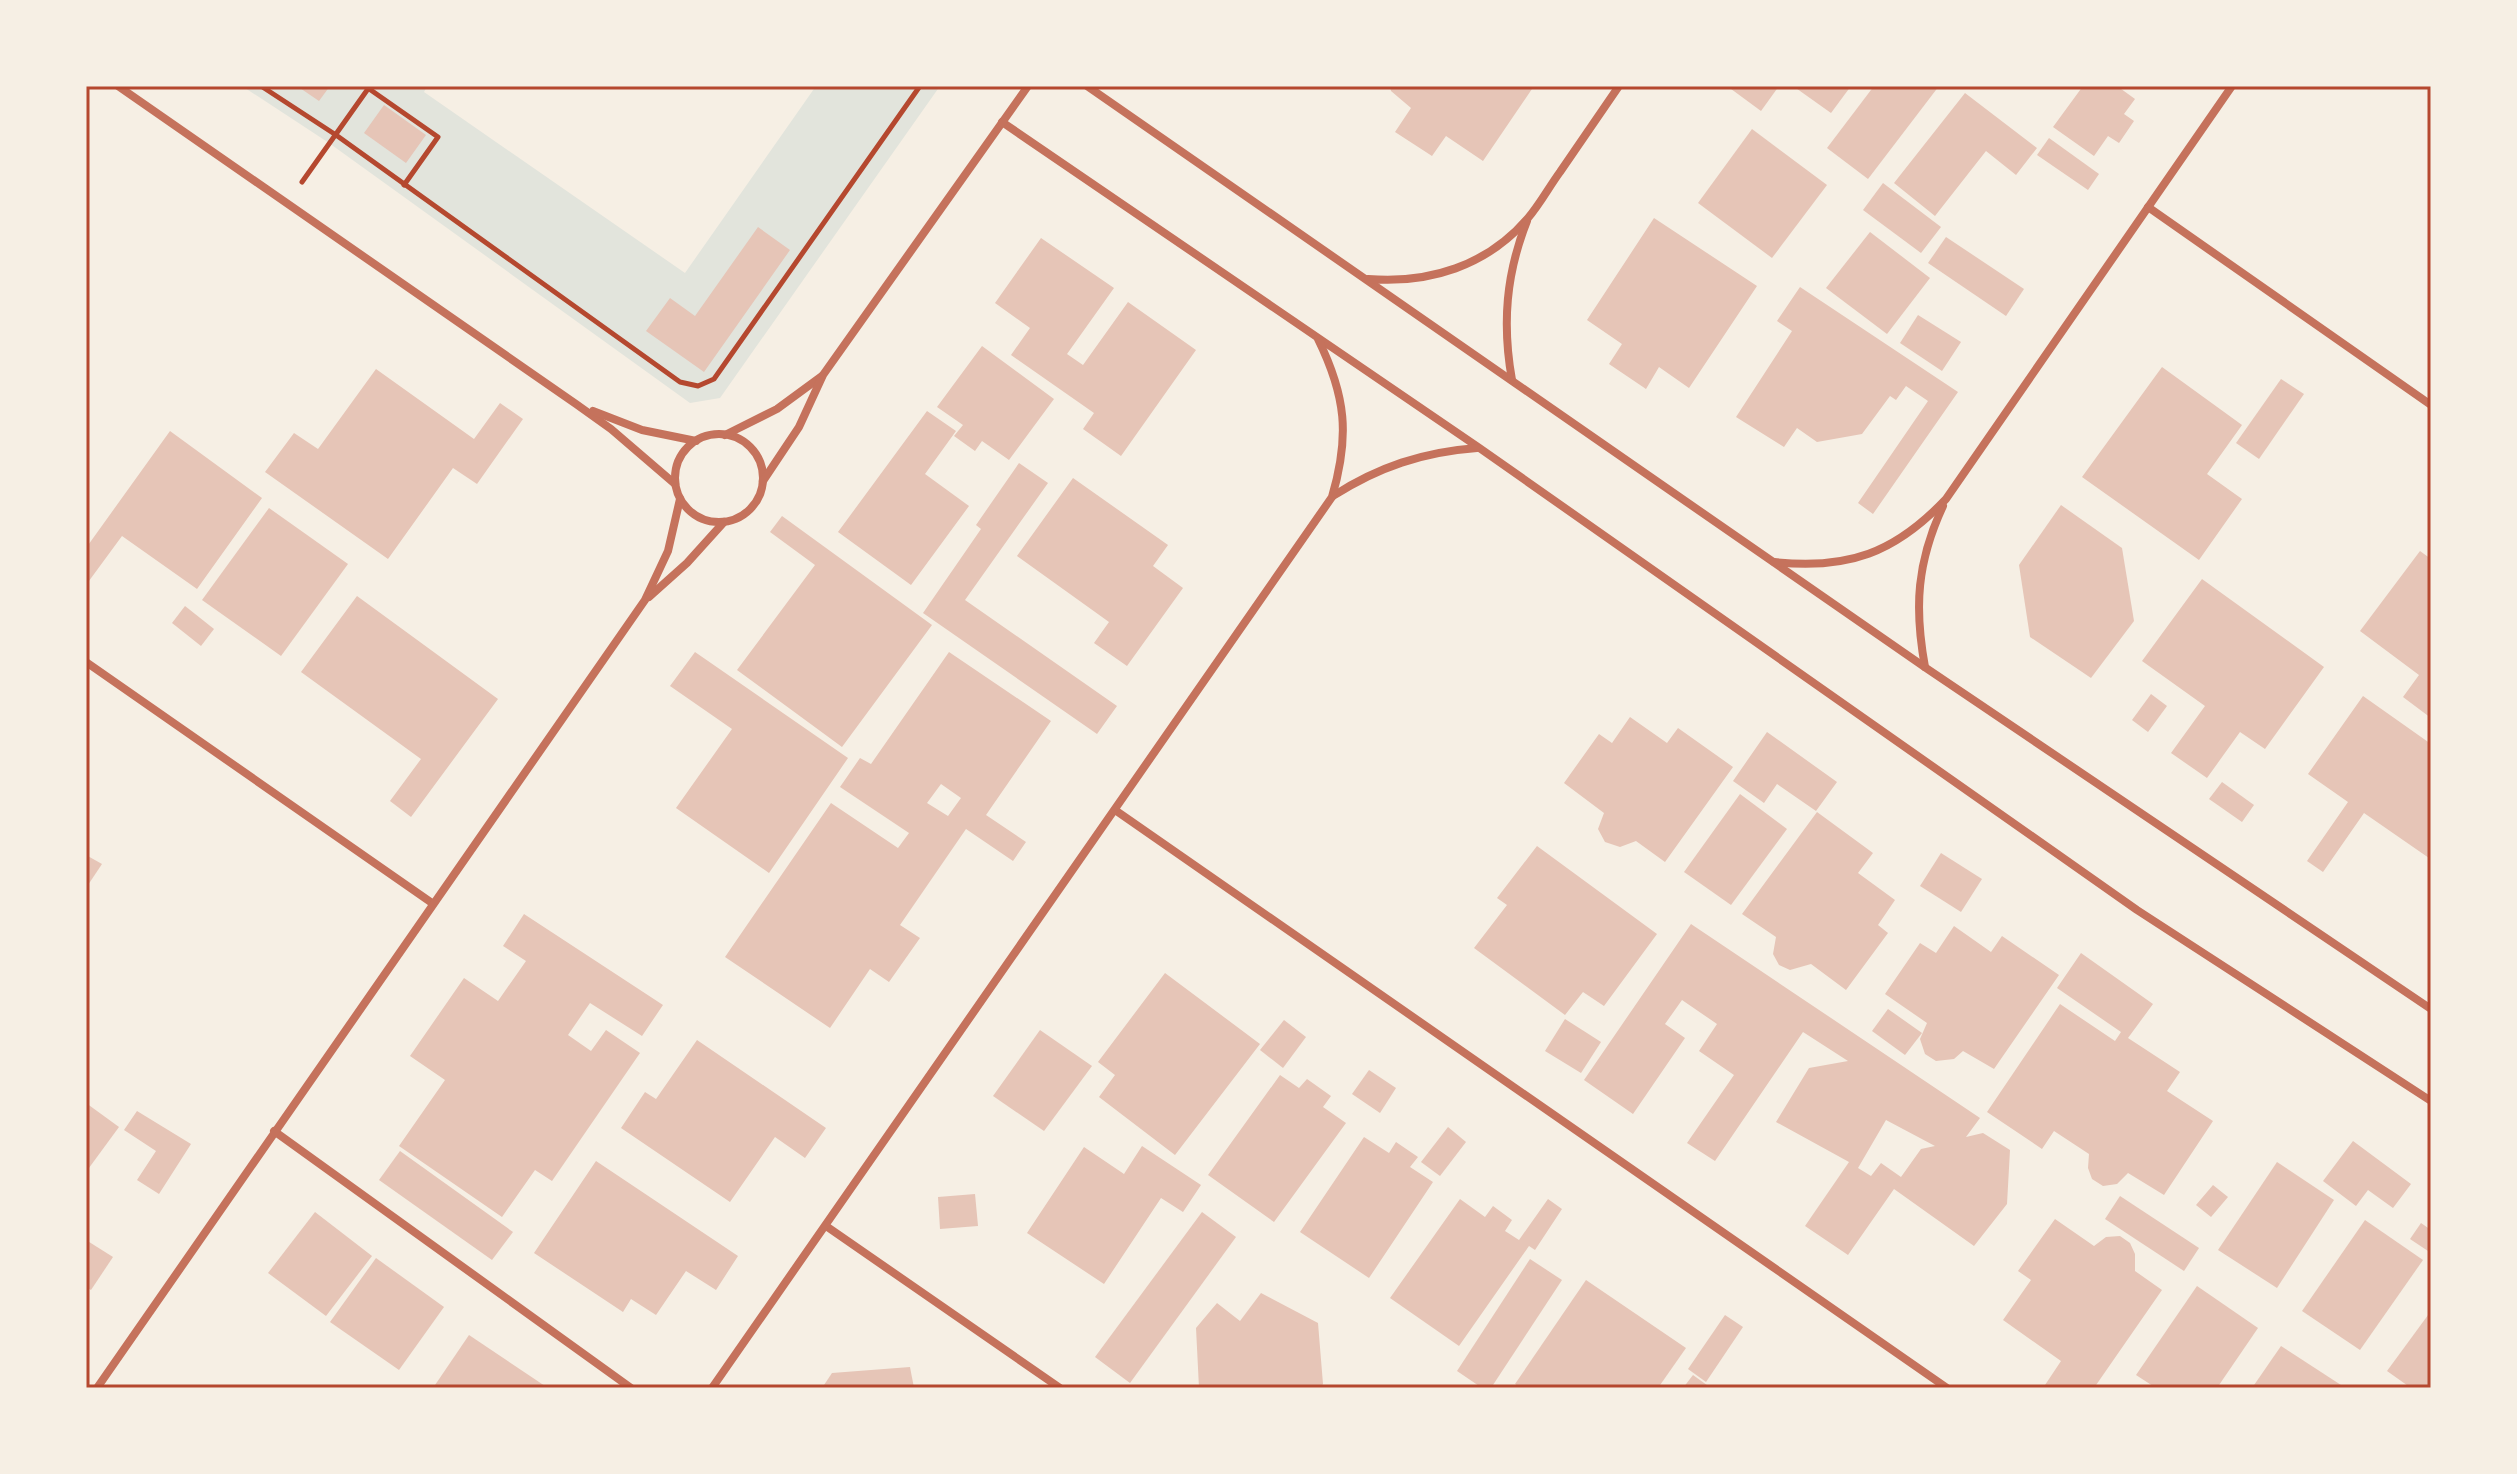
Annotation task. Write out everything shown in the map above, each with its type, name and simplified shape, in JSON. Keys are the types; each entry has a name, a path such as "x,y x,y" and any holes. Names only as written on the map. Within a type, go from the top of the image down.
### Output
{"street":[{"path":"118,86 611,429 675,484"},
{"path":"763,481 799,427 823,375 1028,86"},
{"path":"1087,86 1926,668 2431,1009"},
{"path":"1365,279 1396,281 1426,278 1483,256 1508,238 1529,216 1619,86"},
{"path":"1926,668 1919,634 1921,564 1931,530 1946,499 2232,86"},
{"path":"1002,122 1478,447 2137,910 2431,1101"},
{"path":"2148,207 2431,405"},
{"path":"1512,380 1505,336 1509,280 1529,216"},
{"path":"712,1388 1332,497 1341,465 1343,411 1332,368 1318,338"},
{"path":"725,435 777,409 823,375"},
{"path":"576,404 642,430 696,441"},
{"path":"645,600 687,563 724,522 751,509 760,496 763,481 761,465 753,450 741,440 710,435 683,452 676,467 675,484 680,499 691,513 707,520 724,522"},
{"path":"1332,497 1387,467 1447,450 1478,447"},
{"path":"97,1388 645,600 668,551 680,499"},
{"path":"1772,561 1804,565 1836,563 1868,555 1898,541 1924,522 1946,499"},
{"path":"86,662 432,903"},
{"path":"1115,810 1947,1388"},
{"path":"274,1131 631,1388"},
{"path":"826,1226 1060,1388"}],"path":[{"path":"261,86 336,135 680,382 698,386 714,379 920,86"},
{"path":"287,203 368,87 438,137 404,185"}],"shaded area":[{"path":"242,86 427,86 424,92 685,273 816,86 940,86 720,398 690,403 329,143"}],"building":[{"path":"297,86 330,86 319,101"},
{"path":"1390,86 1534,86 1483,161 1446,136 1432,156 1395,132 1411,108 1391,91"},
{"path":"1727,86 1779,86 1761,111"},
{"path":"1793,86 1851,86 1831,113"},
{"path":"1874,86 1939,86 1868,179 1827,148"},
{"path":"2083,86 2117,86 2135,99 2124,114 2134,121 2119,143 2108,136 2094,156 2053,127"},
{"path":"1965,93 2037,148 2016,175 1986,151 1935,216 1894,183"},
{"path":"384,105 426,135 406,163 364,133"},
{"path":"1752,129 1827,185 1772,258 1698,203"},
{"path":"2049,138 2099,174 2088,190 2037,155"},
{"path":"1883,183 1941,227 1921,253 1863,210"},
{"path":"1654,218 1757,286 1689,388 1659,367 1646,389 1609,364 1622,344 1587,320"},
{"path":"758,227 790,250 704,372 646,331 670,298 695,316"},
{"path":"1870,232 1930,278 1887,334 1826,288"},
{"path":"1946,237 2024,289 2006,316 1928,263"},
{"path":"1041,238 1114,288 1067,354 1083,365 1128,302 1196,350 1121,456 1083,429 1094,413 1011,355 1030,328 995,303"},
{"path":"1800,287 1958,392 1873,514 1858,503 1928,401 1906,386 1896,400 1890,396 1862,434 1817,442 1797,428 1784,447 1736,417 1792,331 1777,321"},
{"path":"1918,315 1961,342 1942,371 1900,343"},
{"path":"982,346 1054,399 1009,460 982,441 975,451 954,436 963,425 937,407"},
{"path":"2162,367 2242,425 2207,474 2242,499 2199,560 2082,477"},
{"path":"376,369 474,439 500,403 523,419 477,484 453,468 388,559 265,472 294,433 318,449"},
{"path":"2281,379 2304,394 2259,459 2236,443"},
{"path":"927,411 956,431 925,474 969,506 911,585 838,532"},
{"path":"170,431 262,498 197,589 122,536 86,585 86,548"},
{"path":"1019,463 1048,483 965,600 1117,706 1097,734 923,613 981,529 976,525"},
{"path":"1073,478 1168,545 1153,566 1183,588 1127,666 1094,643 1109,622 1017,556"},
{"path":"2061,505 2122,548 2134,621 2091,678 2030,637 2019,565"},
{"path":"269,508 348,564 281,656 202,600"},
{"path":"782,516 932,625 842,747 737,670 815,565 770,532"},
{"path":"2420,551 2431,559 2431,718 2403,697 2419,675 2360,631"},
{"path":"2202,579 2324,667 2265,749 2240,732 2207,778 2171,753 2205,706 2142,661"},
{"path":"357,596 498,699 411,817 390,801 421,759 301,672"},
{"path":"185,606 214,629 201,646 172,623"},
{"path":"695,652 848,758 769,873 676,808 732,729 670,686"},
{"path":"949,652 1051,721 986,815 1026,842 1013,861 966,829 900,925 920,938 889,982 870,969 830,1028 725,957 831,803 898,848 909,833 840,787 860,758 871,764","holes":["941,784 961,798 948,816 927,803"]},
{"path":"2151,694 2167,706 2148,732 2132,720"},
{"path":"2363,696 2431,744 2431,855 2429,858 2364,813 2323,872 2307,861 2348,802 2308,774"},
{"path":"1630,717 1667,743 1678,728 1733,767 1665,862 1636,841 1620,847 1605,842 1598,829 1604,813 1564,783 1599,734 1612,743"},
{"path":"1767,732 1837,782 1816,811 1777,784 1764,803 1733,781"},
{"path":"2222,782 2254,805 2242,822 2209,799"},
{"path":"1740,794 1787,829 1731,905 1684,872"},
{"path":"1817,812 1873,853 1858,873 1895,900 1878,925 1888,933 1846,990 1811,964 1790,970 1779,965 1773,954 1776,937 1742,914"},
{"path":"1537,846 1657,934 1604,1006 1583,992 1565,1015 1474,948 1507,905 1497,898"},
{"path":"1941,853 1982,879 1961,912 1920,886"},
{"path":"86,855 102,864 86,888"},
{"path":"524,914 663,1005 642,1036 590,1003 568,1035 591,1051 606,1030 640,1053 552,1181 535,1170 502,1217 399,1146 445,1080 410,1056 464,978 498,1001 526,961 503,946"},
{"path":"1691,924 1980,1118 1966,1137 1983,1133 2010,1150 2007,1204 1974,1246 1894,1189 1848,1255 1805,1226 1849,1162 1776,1122 1809,1068 1848,1061 1803,1032 1715,1161 1687,1143 1734,1075 1699,1051 1717,1024 1682,1000 1665,1024 1685,1038 1633,1114 1584,1080","holes":["1886,1120 1935,1146 1921,1149 1901,1177 1881,1163 1871,1176 1858,1168"]},
{"path":"1954,926 1991,952 2002,936 2059,975 1994,1069 1963,1051 1954,1059 1936,1061 1925,1054 1920,1039 1927,1023 1885,994 1920,943 1936,953"},
{"path":"2081,953 2153,1004 2128,1038 2180,1072 2167,1091 2213,1121 2164,1195 2128,1173 2117,1184 2103,1186 2092,1179 2088,1168 2089,1154 2054,1131 2042,1149 1987,1112 2060,1004 2115,1041 2121,1032 2057,988"},
{"path":"1165,973 1260,1044 1175,1155 1099,1097 1115,1075 1098,1062"},
{"path":"1888,1009 1922,1033 1905,1055 1872,1031"},
{"path":"1565,1019 1601,1042 1581,1073 1545,1051"},
{"path":"1284,1020 1306,1037 1283,1068 1260,1050"},
{"path":"1040,1030 1092,1066 1044,1131 993,1096"},
{"path":"697,1040 826,1128 805,1158 775,1137 730,1202 621,1128 645,1092 656,1099"},
{"path":"1369,1070 1396,1088 1380,1113 1352,1094"},
{"path":"1280,1075 1299,1088 1307,1079 1331,1096 1323,1107 1346,1123 1274,1222 1208,1175"},
{"path":"86,1103 119,1127 86,1172"},
{"path":"137,1111 191,1144 159,1194 137,1180 156,1151 124,1130"},
{"path":"1448,1127 1466,1142 1440,1176 1421,1162"},
{"path":"1364,1137 1389,1153 1396,1142 1418,1157 1410,1167 1433,1182 1369,1278 1300,1232"},
{"path":"2353,1141 2411,1184 2393,1208 2368,1190 2356,1206 2323,1181"},
{"path":"1142,1146 1201,1185 1183,1212 1161,1198 1104,1284 1027,1233 1084,1147 1124,1174"},
{"path":"400,1151 513,1232 492,1260 379,1180"},
{"path":"596,1161 738,1256 716,1290 686,1271 656,1315 631,1299 623,1312 534,1253"},
{"path":"2277,1162 2334,1200 2277,1288 2218,1250"},
{"path":"2213,1185 2228,1197 2211,1217 2196,1205"},
{"path":"975,1194 978,1226 940,1229 938,1197"},
{"path":"2120,1196 2199,1248 2184,1271 2105,1219"},
{"path":"1460,1199 1485,1217 1493,1206 1512,1220 1505,1231 1519,1240 1548,1199 1562,1209 1535,1250 1529,1246 1459,1346 1390,1298"},
{"path":"315,1212 372,1256 326,1316 268,1273"},
{"path":"1202,1212 1236,1237 1130,1383 1095,1357"},
{"path":"2055,1219 2094,1246 2106,1237 2120,1236 2130,1243 2135,1254 2135,1271 2162,1290 2094,1388 2049,1388 2045,1385 2061,1361 2003,1320 2031,1280 2018,1271"},
{"path":"2365,1220 2423,1260 2360,1350 2302,1311"},
{"path":"2421,1223 2431,1230 2431,1253 2410,1239"},
{"path":"86,1240 113,1257 91,1290 86,1287"},
{"path":"376,1258 444,1307 399,1370 330,1322"},
{"path":"1530,1259 1562,1280 1491,1388 1482,1388 1457,1371"},
{"path":"1586,1280 1686,1348 1658,1388 1521,1388 1515,1384"},
{"path":"2197,1286 2258,1328 2217,1388 2156,1388 2136,1375"},
{"path":"1261,1293 1318,1323 1323,1384 1320,1388 1199,1388 1196,1328 1217,1303 1240,1321"},
{"path":"2431,1311 2431,1388 2411,1388 2387,1371"},
{"path":"1725,1315 1743,1327 1706,1382 1688,1369"},
{"path":"469,1335 548,1388 433,1388"},
{"path":"2281,1346 2341,1385 2339,1388 2252,1388"},
{"path":"910,1367 914,1388 822,1388 832,1373"},
{"path":"1693,1375 1711,1388 1683,1388"}]}
